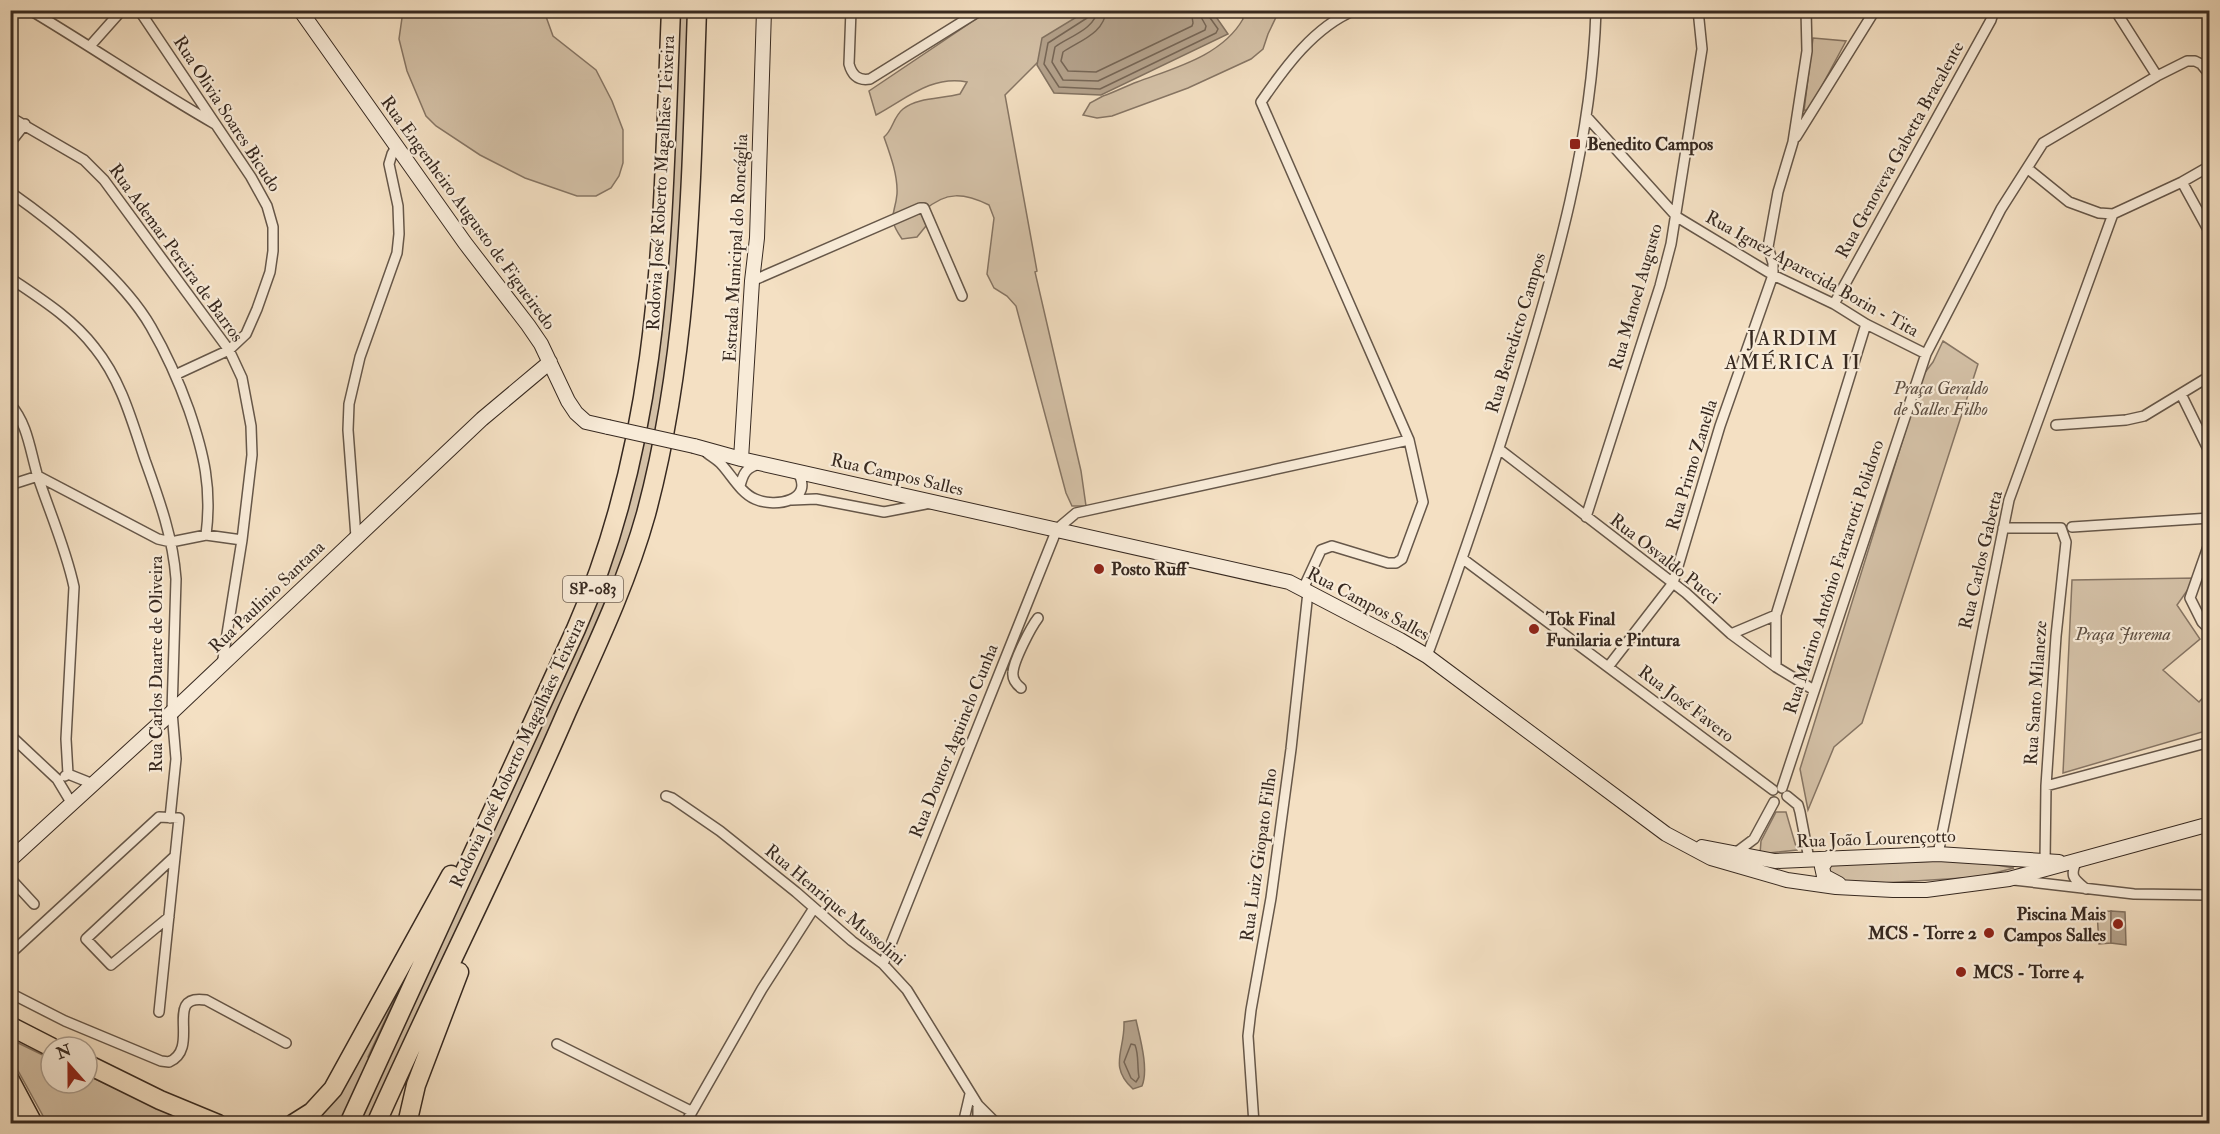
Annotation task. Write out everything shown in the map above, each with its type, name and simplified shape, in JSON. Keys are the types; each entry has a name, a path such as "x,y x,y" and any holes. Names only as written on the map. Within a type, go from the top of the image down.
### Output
{"highway":[{"name":"Rodovia José Roberto Magalhães Teixeira","path":"350,1124 589,598 620,510 635,445 652,349 658,295 671,10"},
{"name":"Rodovia José Roberto Magalhães Teixeira","path":"376,1124 542,769 610,614 645,514 669,408 683,309 688,242 697,10"},
{"path":"293,1124 324,1101 342,1074 432,908 516,761"},
{"path":"402,1124 479,922 542,769"},
{"path":"10,1026 39,1041"},
{"path":"99,1070 159,1100 218,1124"},
{"path":"407,1124 416,1084"}],"main road":[{"name":"Rua Engenheiro Augusto de Figueiredo","path":"300,10 465,243 528,324 576,413 586,422 695,447"},
{"name":"Estrada Municipal do Roncáglia","path":"741,459 752,281 757,238 764,10"},
{"name":"Rua Paulinio Santana","path":"10,860 172,712 482,419 550,362"},
{"name":"Rua Campos Salles","path":"695,447 1289,582 1427,656 1666,834 1711,858 1764,874 1787,880 1854,889 1926,890 2009,879 2074,861"},
{"path":"2074,861 2210,824"},
{"name":"Rua João Lourençotto","path":"1685,844 1775,861 1938,854 2074,861"},
{"path":"1828,858 1822,867 1824,876 1833,883 1854,889"},
{"path":"1755,859 1764,874"},
{"path":"1787,880 1806,874 1809,869 1809,859"},
{"name":"Rua Campos Salles","path":"1972,884 2028,869 2044,861"},
{"path":"10,1077 35,1124"},
{"path":"10,1106 18,1124"}],"street":[{"path":"30,10 90,46 148,86 218,125"},
{"path":"90,46 122,10"},
{"name":"Rua Olivia Soares Bicudo","path":"139,10 261,192 273,227 270,272 246,334 229,350 175,375"},
{"path":"851,10 849,64 856,78 864,80 870,79 970,14 981,10"},
{"path":"1057,529 1076,513 1409,440 1261,102 1284,67 1323,30 1355,10"},
{"name":"Rua Benedicto Campos","path":"1427,656 1463,559 1499,449 1560,245 1586,116 1594,56 1596,10"},
{"name":"Rua Manoel Augusto","path":"1586,517 1660,286 1677,217 1702,49 1698,10"},
{"name":"Rua Primo Zanella","path":"1608,667 1673,583 1720,426 1773,275 1773,263 1768,247 1778,192 1793,142 1807,51 1806,10"},
{"path":"1793,142 1875,10"},
{"name":"Rua Genoveva Gabetta Bracalente","path":"1834,304 1991,20 1994,10"},
{"path":"2115,10 2157,76"},
{"name":"Rua Marino Antônio Fartarotti Polidoro","path":"1781,791 1926,354 2001,209 2043,143 2157,76 2187,61 2201,64 2210,75"},
{"path":"179,103 196,94"},
{"name":"Rua Ignez Aparecida Borin - Tita","path":"1586,116 1677,217 1773,275 1834,304 1866,324 1926,354"},
{"name":"Rua Ademar Pereira de Barros","path":"10,117 84,160 104,180 229,350 242,378 251,426 250,477 222,664"},
{"path":"10,143 25,124"},
{"path":"356,537 348,430 349,404 360,357 397,253 398,206 389,164 396,147"},
{"path":"2027,168 2069,202 2098,213 2113,214 2182,182 2210,166"},
{"path":"2182,182 2210,233"},
{"path":"10,192 62,231 131,299 151,326 175,375 204,456 209,495 206,535"},
{"path":"752,281 920,207 924,208 962,296"},
{"name":"Rua Carlos Gabetta","path":"1938,854 2009,500 2113,214"},
{"name":"Rua Carlos Duarte de Oliveira","path":"10,278 79,329 107,364 122,393 167,522 176,579 172,712 176,759 170,818"},
{"path":"1776,667 1776,615 1866,324"},
{"path":"2056,425 2135,419 2144,416 2210,376"},
{"path":"2181,394 2210,453"},
{"path":"10,404 18,412 25,426 38,476 70,568 74,587 66,739 68,774"},
{"name":"Rua Luiz Giopato Filho","path":"1254,1124 1248,1036 1271,898 1291,749 1305,590 1320,550 1324,547 1332,546 1388,563 1396,563 1402,559 1423,502 1409,440"},
{"path":"695,447 722,465 756,500 779,502 816,499 884,512 935,502"},
{"name":"Rua Osvaldo Pucci","path":"1499,449 1673,583 1731,634 1776,667 1814,690"},
{"name":"Estrada Municipal do Roncáglia","path":"740,486 741,459"},
{"path":"740,486 742,476 746,471 752,466 762,464"},
{"path":"792,500 802,489 802,478 797,471"},
{"path":"10,486 38,476 149,536 171,542 206,535 242,540"},
{"path":"2072,527 2210,518"},
{"name":"Rua Santo Milaneze","path":"2003,528 2061,528 2066,542 2056,636 2046,786 2044,861"},
{"name":"Rua Doutor Aguinelo Cunha","path":"883,964 1057,529"},
{"path":"2210,541 2190,598 2206,620 2210,630"},
{"name":"Rua José Favero","path":"1463,559 1798,805 1809,859"},
{"path":"1731,634 1776,615"},
{"path":"1021,688 1015,682 1012,672 1032,625 1038,618"},
{"path":"10,735 57,779 72,804"},
{"path":"2046,786 2210,742"},
{"path":"57,779 68,774 93,784"},
{"path":"1734,854 1754,839 1774,802 1772,798 1781,791 1783,803 1774,802"},
{"name":"Rua Henrique Mussolini","path":"666,796 720,831 883,964 907,990 970,1094 995,1124"},
{"path":"10,954 159,817 179,818 159,1012"},
{"path":"1754,839 1755,859"},
{"path":"169,916 111,965 86,939 175,856"},
{"path":"2074,861 2072,869 2074,879 2086,889"},
{"path":"10,878 34,904"},
{"path":"2009,879 2134,894 2210,895"},
{"path":"685,1124 762,989 814,908"},
{"path":"10,993 65,1021 161,1061 169,1062 180,1055 183,1047 184,1008 187,1002 197,998 206,1000 286,1043"},
{"path":"557,1044 691,1111"},
{"path":"963,1124 970,1094"},
{"path":"978,1105 978,1122"},
{"name":"Rua Henrique Mussolini","path":"978,1122 995,1124"}],"green space":[{"path":"403,11 544,11 553,36 596,70 612,101 623,130 623,163 619,176 611,188 596,196 577,196 525,178 480,155 436,126 426,116 407,71 399,39"},
{"path":"675,11 690,11 680,270 659,426 643,499 607,607 372,1123 356,1124 629,496"},
{"path":"988,11 1155,11 1051,51 1005,95 1037,271 1035,272 1081,471 1086,506 1072,506 1066,493 1016,306 1007,296 994,288 987,274 994,218 989,205 963,196 940,200 925,210 926,226 917,237 902,239 893,220 897,194 896,179 884,137 897,116 909,105 923,100 960,94 967,82 954,81 930,85 876,115 869,91"},
{"path":"1241,11 1279,11 1263,49 1251,59 1188,88 1112,116 1097,118 1083,115 1090,103 1103,96 1181,66 1210,52 1234,32 1243,19"},
{"path":"1813,38 1846,41 1810,108 1804,111"},
{"name":"Praça Geraldo de Salles Filho","path":"1943,341 1978,364 1862,723 1834,747 1808,810 1800,769 1923,375 1933,362"},
{"name":"Praça Jurema","path":"2196,578 2177,605 2200,639 2163,670 2199,702 2209,691 2209,730 2063,773 2072,580"},
{"path":"1776,812 1786,812 1797,850 1760,854 1761,841"},
{"path":"1967,860 2014,868 1979,877 1850,885 1824,875 1827,865"},
{"path":"2111,911 2111,943 2099,944 2097,912"},
{"path":"399,990 368,1057 372,1059 344,1123 306,1124 392,991"},
{"path":"10,1039 39,1053 39,1095 99,1095 99,1081 189,1123 47,1123 11,1058"}],"water":[{"path":"1088,10 1212,11 1228,34 1101,95 1054,93 1037,65 1042,38"},
{"name":"Piscina Mais Campos Salles","path":"2111,911 2125,912 2126,945 2111,943"},
{"path":"1136,1020 1145,1071 1142,1086 1133,1089 1125,1081 1119,1065 1124,1022"}],"place":[{"name":"Benedito Campos","path":"1575,144"},
{"name":"Posto Ruff","path":"1099,569"},
{"name":"Tok Final Funilaria e Pintura","path":"1534,629"},
{"name":"Piscina Mais Campos Salles","path":"2118,924"},
{"name":"MCS - Torre 2","path":"1989,933"},
{"name":"MCS - Torre 4","path":"1961,972"}],"district":[{"name":"JARDIM AMÉRICA II","path":"1793,350"}]}
